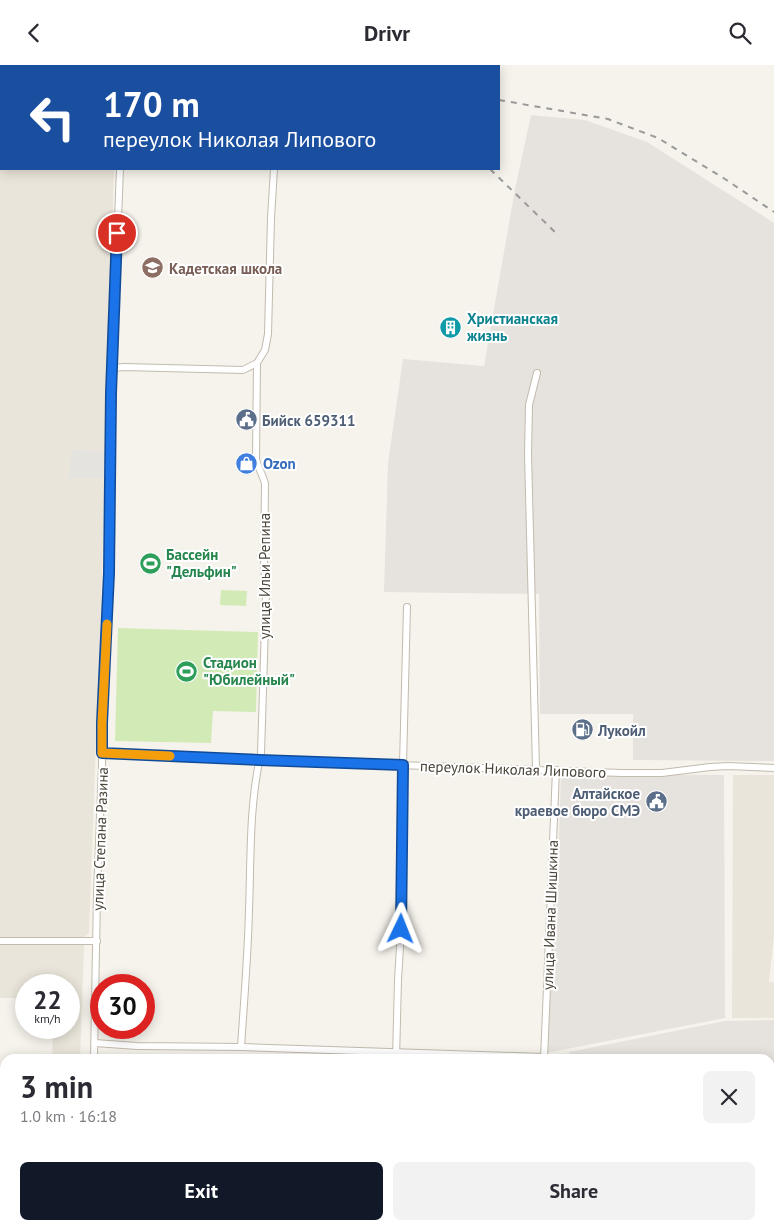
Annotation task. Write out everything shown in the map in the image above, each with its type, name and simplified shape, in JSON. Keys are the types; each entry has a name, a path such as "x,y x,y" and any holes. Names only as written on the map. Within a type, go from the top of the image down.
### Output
{"street":[{"name":"улица Степана Разина","path":"94,1054 102,723 109,573 112,368 120,170"},
{"name":"улица Ильи Репина","path":"241,1047 247,964 250,837 260,753 266,593 264,565 265,484 256,459 256,363 265,350 268,334 274,170"},
{"path":"112,368 243,370 256,363"},
{"path":"536,769 528,417 530,399 537,373"},
{"path":"396,1054 402,913 407,607"},
{"name":"переулок Николая Липового","path":"102,753 622,773 662,773 728,766 774,768"},
{"name":"улица Ивана Шишкина","path":"544,1054 556,770"},
{"path":"0,941 97,941"},
{"path":"95,1043 137,1046 241,1047 377,1054"}],"shaded area":[{"path":"531,115 585,120 647,142 774,223 774,761 633,760 633,714 540,714 539,594 384,592 388,463 403,359 484,366 515,189"},
{"path":"0,170 114,170 89,933 82,939 0,938"},
{"path":"72,450 106,451 105,478 69,478"},
{"path":"561,774 724,775 725,1018 546,1053 558,868"},
{"path":"733,775 774,775 774,935 769,982 774,982 774,1018 732,1018"},
{"path":"0,945 84,945 80,1054 52,1054 53,1039 80,1039 80,974 15,974 15,998 0,998"},
{"path":"774,1020 774,1054 569,1054 569,1052 725,1021"}],"green space":[{"path":"221,590 247,591 246,606 220,605"},
{"name":"Стадион \"Юбилейный\"","path":"118,628 258,632 256,712 213,711 211,743 115,741"}],"railway":[{"path":"500,100 608,119 658,138 774,212"},
{"path":"491,170 557,234"}],"slow traffic":[{"path":"107,624 102,753 170,756"}],"place":[{"name":"Кадетская школа","path":"153,268"},
{"name":"Христианская жизнь","path":"451,327"},
{"name":"Бийск 659311","path":"246,420"},
{"name":"Ozon","path":"247,463"},
{"name":"Бассейн \"Дельфин\"","path":"150,563"},
{"name":"Стадион \"Юбилейный\"","path":"187,671"},
{"name":"Лукойл","path":"582,730"},
{"name":"Алтайское краевое бюро СМЭ","path":"656,802"}],"route":[{"path":"117,233 110,426 109,573 102,753 403,765 401,929"}]}
